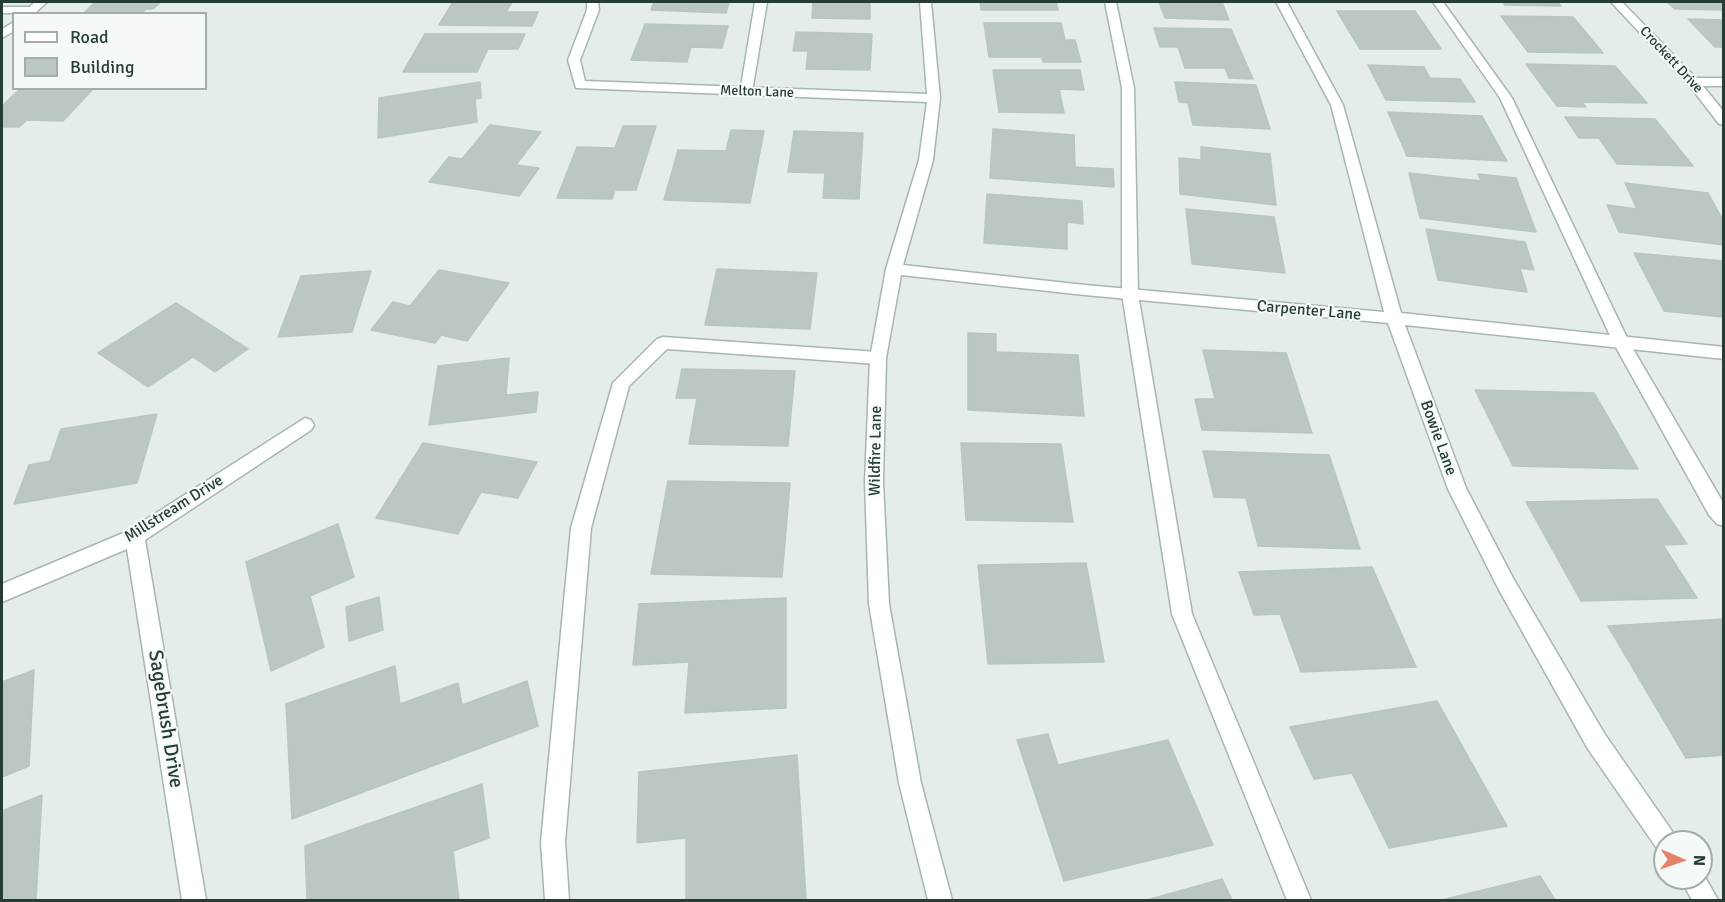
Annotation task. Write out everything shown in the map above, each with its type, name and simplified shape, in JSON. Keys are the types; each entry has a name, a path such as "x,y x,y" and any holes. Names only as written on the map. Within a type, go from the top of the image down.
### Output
{"street":[{"path":"2,9 28,12 41,2"},
{"name":"Melton Lane","path":"594,2 574,60 580,85 934,98"},
{"path":"746,92 761,2"},
{"name":"Wildfire Lane","path":"926,2 934,98 926,160 894,269 878,358 874,482 879,604 910,783 940,900"},
{"path":"1110,2 1128,88 1130,294 1182,614 1299,900"},
{"name":"Bowie Lane","path":"1282,2 1337,105 1394,318 1457,489 1500,574 1596,741 1658,830"},
{"path":"1438,2 1506,98 1621,342 1716,509 1724,518"},
{"name":"Crockett Drive","path":"1616,2 1693,82 1724,121"},
{"path":"1693,82 1724,82"},
{"name":"Carpenter Lane","path":"894,269 1724,353"},
{"path":"556,900 553,842 581,528 621,383 663,344 878,358"},
{"name":"Millstream Drive","path":"2,593 135,537 305,425"},
{"name":"Sagebrush Drive","path":"135,537 194,900"}],"building":[{"path":"95,2 161,2 153,9 146,9 143,12 85,12"},
{"path":"453,2 512,2 506,12 538,12 532,26 439,25"},
{"path":"654,2 729,2 726,13 651,10"},
{"path":"813,2 870,2 870,19 812,18"},
{"path":"980,2 1056,2 1058,10 981,10"},
{"path":"1159,2 1222,2 1229,20 1165,18"},
{"path":"1503,2 1557,2 1561,6 1505,5"},
{"path":"1667,2 1724,2 1724,10 1675,9"},
{"path":"1337,11 1415,11 1441,49 1360,49"},
{"path":"1501,16 1573,17 1603,53 1528,52"},
{"path":"1688,19 1724,20 1724,47 1715,47"},
{"path":"984,23 1061,23 1065,40 1075,40 1081,62 1043,62 1042,57 989,57"},
{"path":"645,24 728,26 722,48 691,47 687,62 631,60"},
{"path":"1154,28 1231,29 1253,79 1229,78 1225,68 1185,68 1178,47 1160,47"},
{"path":"796,32 872,34 870,70 806,69 808,51 793,51"},
{"path":"425,34 525,34 518,49 488,49 477,72 403,72"},
{"path":"1526,64 1615,66 1647,103 1582,102 1586,107 1557,106"},
{"path":"1368,65 1424,67 1430,78 1460,79 1475,102 1386,100"},
{"path":"993,70 1080,70 1084,90 1059,89 1064,113 999,112"},
{"path":"480,82 481,98 475,99 477,122 378,138 379,98"},
{"path":"1175,82 1256,85 1270,129 1193,125 1188,103 1179,102"},
{"path":"19,90 92,90 63,121 27,120 19,127 2,127 2,106"},
{"path":"1388,112 1482,116 1507,161 1407,156"},
{"path":"1565,117 1655,119 1693,166 1617,164 1599,138 1579,138"},
{"path":"490,125 541,132 516,165 539,168 519,196 429,182 449,157 462,159"},
{"path":"623,126 656,126 636,190 615,190 612,199 557,198 577,147 615,148"},
{"path":"993,129 1074,135 1075,167 1113,169 1114,187 990,178"},
{"path":"731,130 764,131 750,203 664,200 678,150 726,151"},
{"path":"794,131 863,133 859,199 823,198 825,173 788,172"},
{"path":"1201,147 1270,154 1276,205 1180,194 1179,158 1201,160"},
{"path":"1409,173 1481,181 1478,174 1516,178 1536,232 1420,218"},
{"path":"1625,183 1708,193 1724,222 1724,245 1619,232 1607,205 1637,209"},
{"path":"987,194 1082,201 1083,224 1067,222 1067,249 984,243"},
{"path":"1186,209 1274,217 1285,273 1192,264"},
{"path":"1426,229 1525,242 1534,270 1520,268 1527,292 1438,280"},
{"path":"1634,253 1724,261 1724,317 1664,311"},
{"path":"717,269 817,273 810,329 705,325"},
{"path":"439,270 509,283 467,341 441,335 435,343 371,330 393,302 410,306"},
{"path":"371,271 352,332 278,337 301,276"},
{"path":"176,303 248,349 215,372 193,357 148,387 98,353"},
{"path":"968,333 996,334 996,352 1078,355 1084,416 968,410"},
{"path":"1203,350 1286,353 1312,433 1202,430 1195,399 1215,399"},
{"path":"509,358 506,395 538,392 536,412 429,425 438,366"},
{"path":"682,369 795,371 788,446 689,444 697,398 676,398"},
{"path":"1475,390 1594,393 1638,469 1513,466"},
{"path":"157,414 137,483 14,504 29,465 50,461 61,429"},
{"path":"423,443 537,462 518,498 481,492 458,534 376,518"},
{"path":"961,443 1061,444 1073,522 966,520"},
{"path":"1203,451 1329,455 1360,549 1258,546 1246,498 1214,497"},
{"path":"668,481 790,483 782,577 651,574"},
{"path":"1657,499 1687,544 1663,545 1697,598 1581,601 1526,502"},
{"path":"338,524 354,577 310,596 324,647 271,671 246,562"},
{"path":"1086,563 1104,662 988,664 978,565"},
{"path":"1372,567 1416,667 1301,672 1280,614 1254,615 1239,572"},
{"path":"379,597 383,630 349,641 346,607"},
{"path":"786,598 786,708 685,713 689,662 633,665 639,604"},
{"path":"1724,619 1724,755 1686,758 1608,626"},
{"path":"395,666 400,704 458,683 462,705 527,681 538,726 292,819 286,704"},
{"path":"34,670 29,766 2,777 2,682"},
{"path":"1437,701 1507,826 1389,848 1352,773 1314,779 1290,727"},
{"path":"1048,734 1058,765 1168,740 1213,845 1064,881 1017,740"},
{"path":"797,755 806,899 686,900 686,838 637,843 639,772"},
{"path":"482,784 489,838 453,851 459,900 307,900 305,846"},
{"path":"42,795 36,900 2,900 2,811"},
{"path":"1540,876 1555,900 1442,900"},
{"path":"1222,879 1232,900 1147,900"}]}
